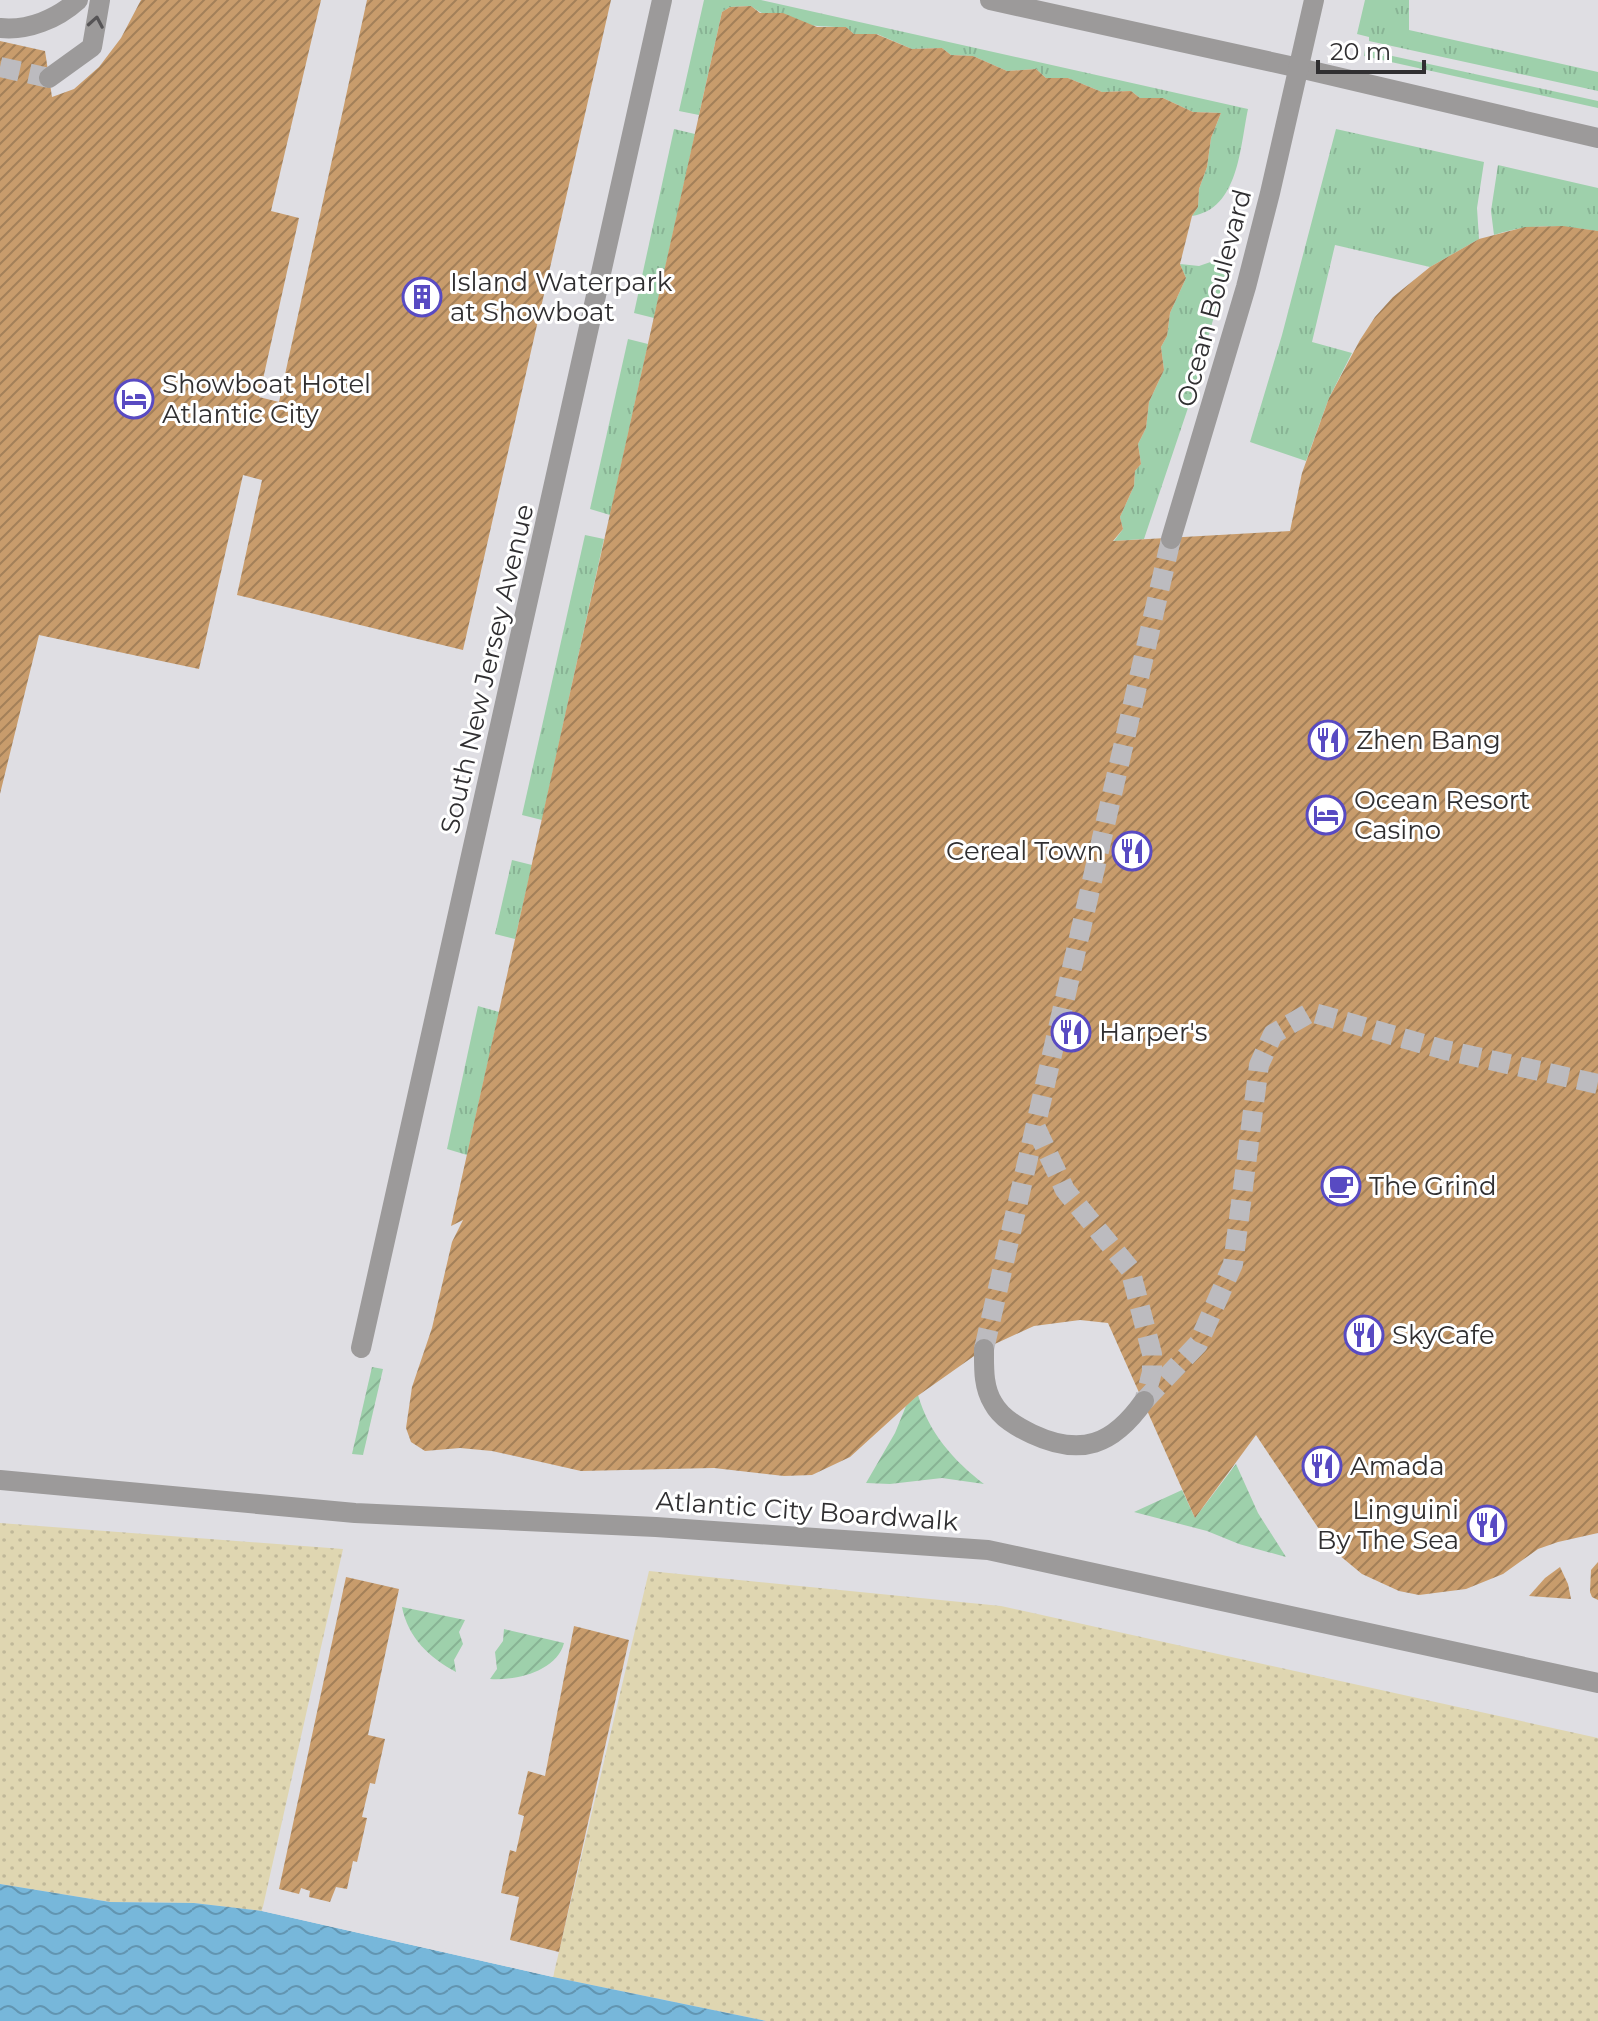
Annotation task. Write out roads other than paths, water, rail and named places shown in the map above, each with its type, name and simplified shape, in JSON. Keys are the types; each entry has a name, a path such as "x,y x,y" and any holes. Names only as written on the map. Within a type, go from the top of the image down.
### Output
{"street":[{"path":"0,28 14,30 38,24 78,0"},
{"path":"49,78 92,47 100,0"},
{"name":"South New Jersey Avenue","path":"361,1348 662,0"},
{"path":"990,0 1598,138"},
{"name":"Ocean Boulevard","path":"1171,539 1246,287 1314,0"},
{"path":"984,1349 985,1381 993,1403 1009,1420 1050,1441 1078,1446 1093,1444 1119,1430 1144,1401"},
{"name":"Atlantic City Boardwalk","path":"0,1480 355,1513 656,1527 988,1550 1598,1683"}],"water":[{"path":"0,1884 110,1902 194,1903 262,1911 553,1977 766,2021 0,2021"}],"tunnel":[{"path":"0,67 49,78"},
{"path":"984,1349 1171,539"},
{"path":"1144,1401 1198,1344 1233,1264 1259,1065 1273,1034 1311,1012 1445,1050 1598,1084"},
{"path":"1036,1128 1065,1190 1130,1269 1152,1354 1152,1372 1145,1398"}],"place":[{"name":"Island Waterpark at Showboat","path":"422,297"},
{"name":"Showboat Hotel Atlantic City","path":"134,399"},
{"name":"Zhen Bang","path":"1328,740"},
{"name":"Ocean Resort Casino","path":"1326,815"},
{"name":"Cereal Town","path":"1132,851"},
{"name":"Harper's","path":"1071,1032"},
{"name":"The Grind","path":"1341,1186"},
{"name":"SkyCafe","path":"1364,1335"},
{"name":"Amada","path":"1322,1466"},
{"name":"Linguini By The Sea","path":"1487,1525"}]}
